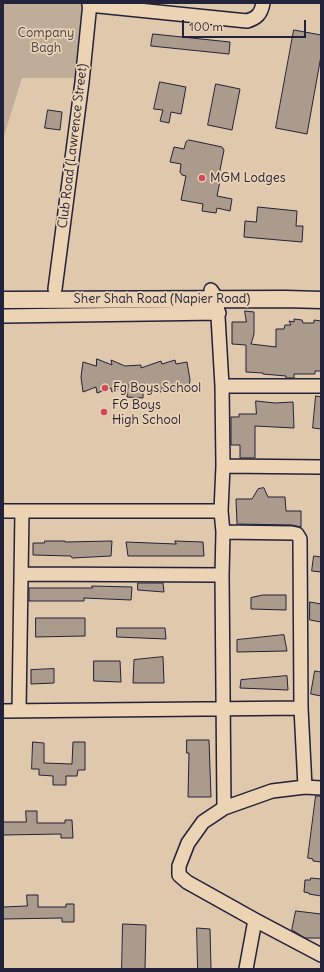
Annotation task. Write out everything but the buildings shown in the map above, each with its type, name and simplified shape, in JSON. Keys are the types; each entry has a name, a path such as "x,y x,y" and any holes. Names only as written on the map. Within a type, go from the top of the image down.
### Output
{"main road":[{"name":"Sher Shah Road (Napier Road)","path":"3,289 56,294 216,301 321,300"},
{"name":"Sher Shah Road (Napier Road)","path":"216,301 321,291"},
{"name":"Sher Shah Road (Napier Road)","path":"3,300 56,294"}],"street":[{"path":"89,4 246,21 259,15 263,3"},
{"name":"Club Road (Lawrence Street)","path":"58,315 56,294 82,82 89,4"},
{"path":"3,316 58,315 216,301 222,386 223,466 221,511 223,532 222,708 224,808"},
{"path":"222,386 321,386"},
{"path":"223,466 321,467"},
{"path":"3,511 221,511"},
{"path":"20,711 22,511"},
{"path":"223,532 292,533 297,534 300,538 300,708 305,787"},
{"path":"21,574 222,575"},
{"path":"3,711 300,708"},
{"path":"321,788 305,787 272,791 224,808 203,822 188,843 179,866 179,875 187,882 321,955"},
{"path":"246,969 255,920"}],"green space":[{"name":"Company Bagh","path":"3,3 94,3 86,78 22,78 3,139"}],"place":[{"name":"MGM Lodges","path":"202,178"},
{"name":"Fg Boys School","path":"105,388"},
{"name":"FG Boys High School","path":"104,412"}]}
